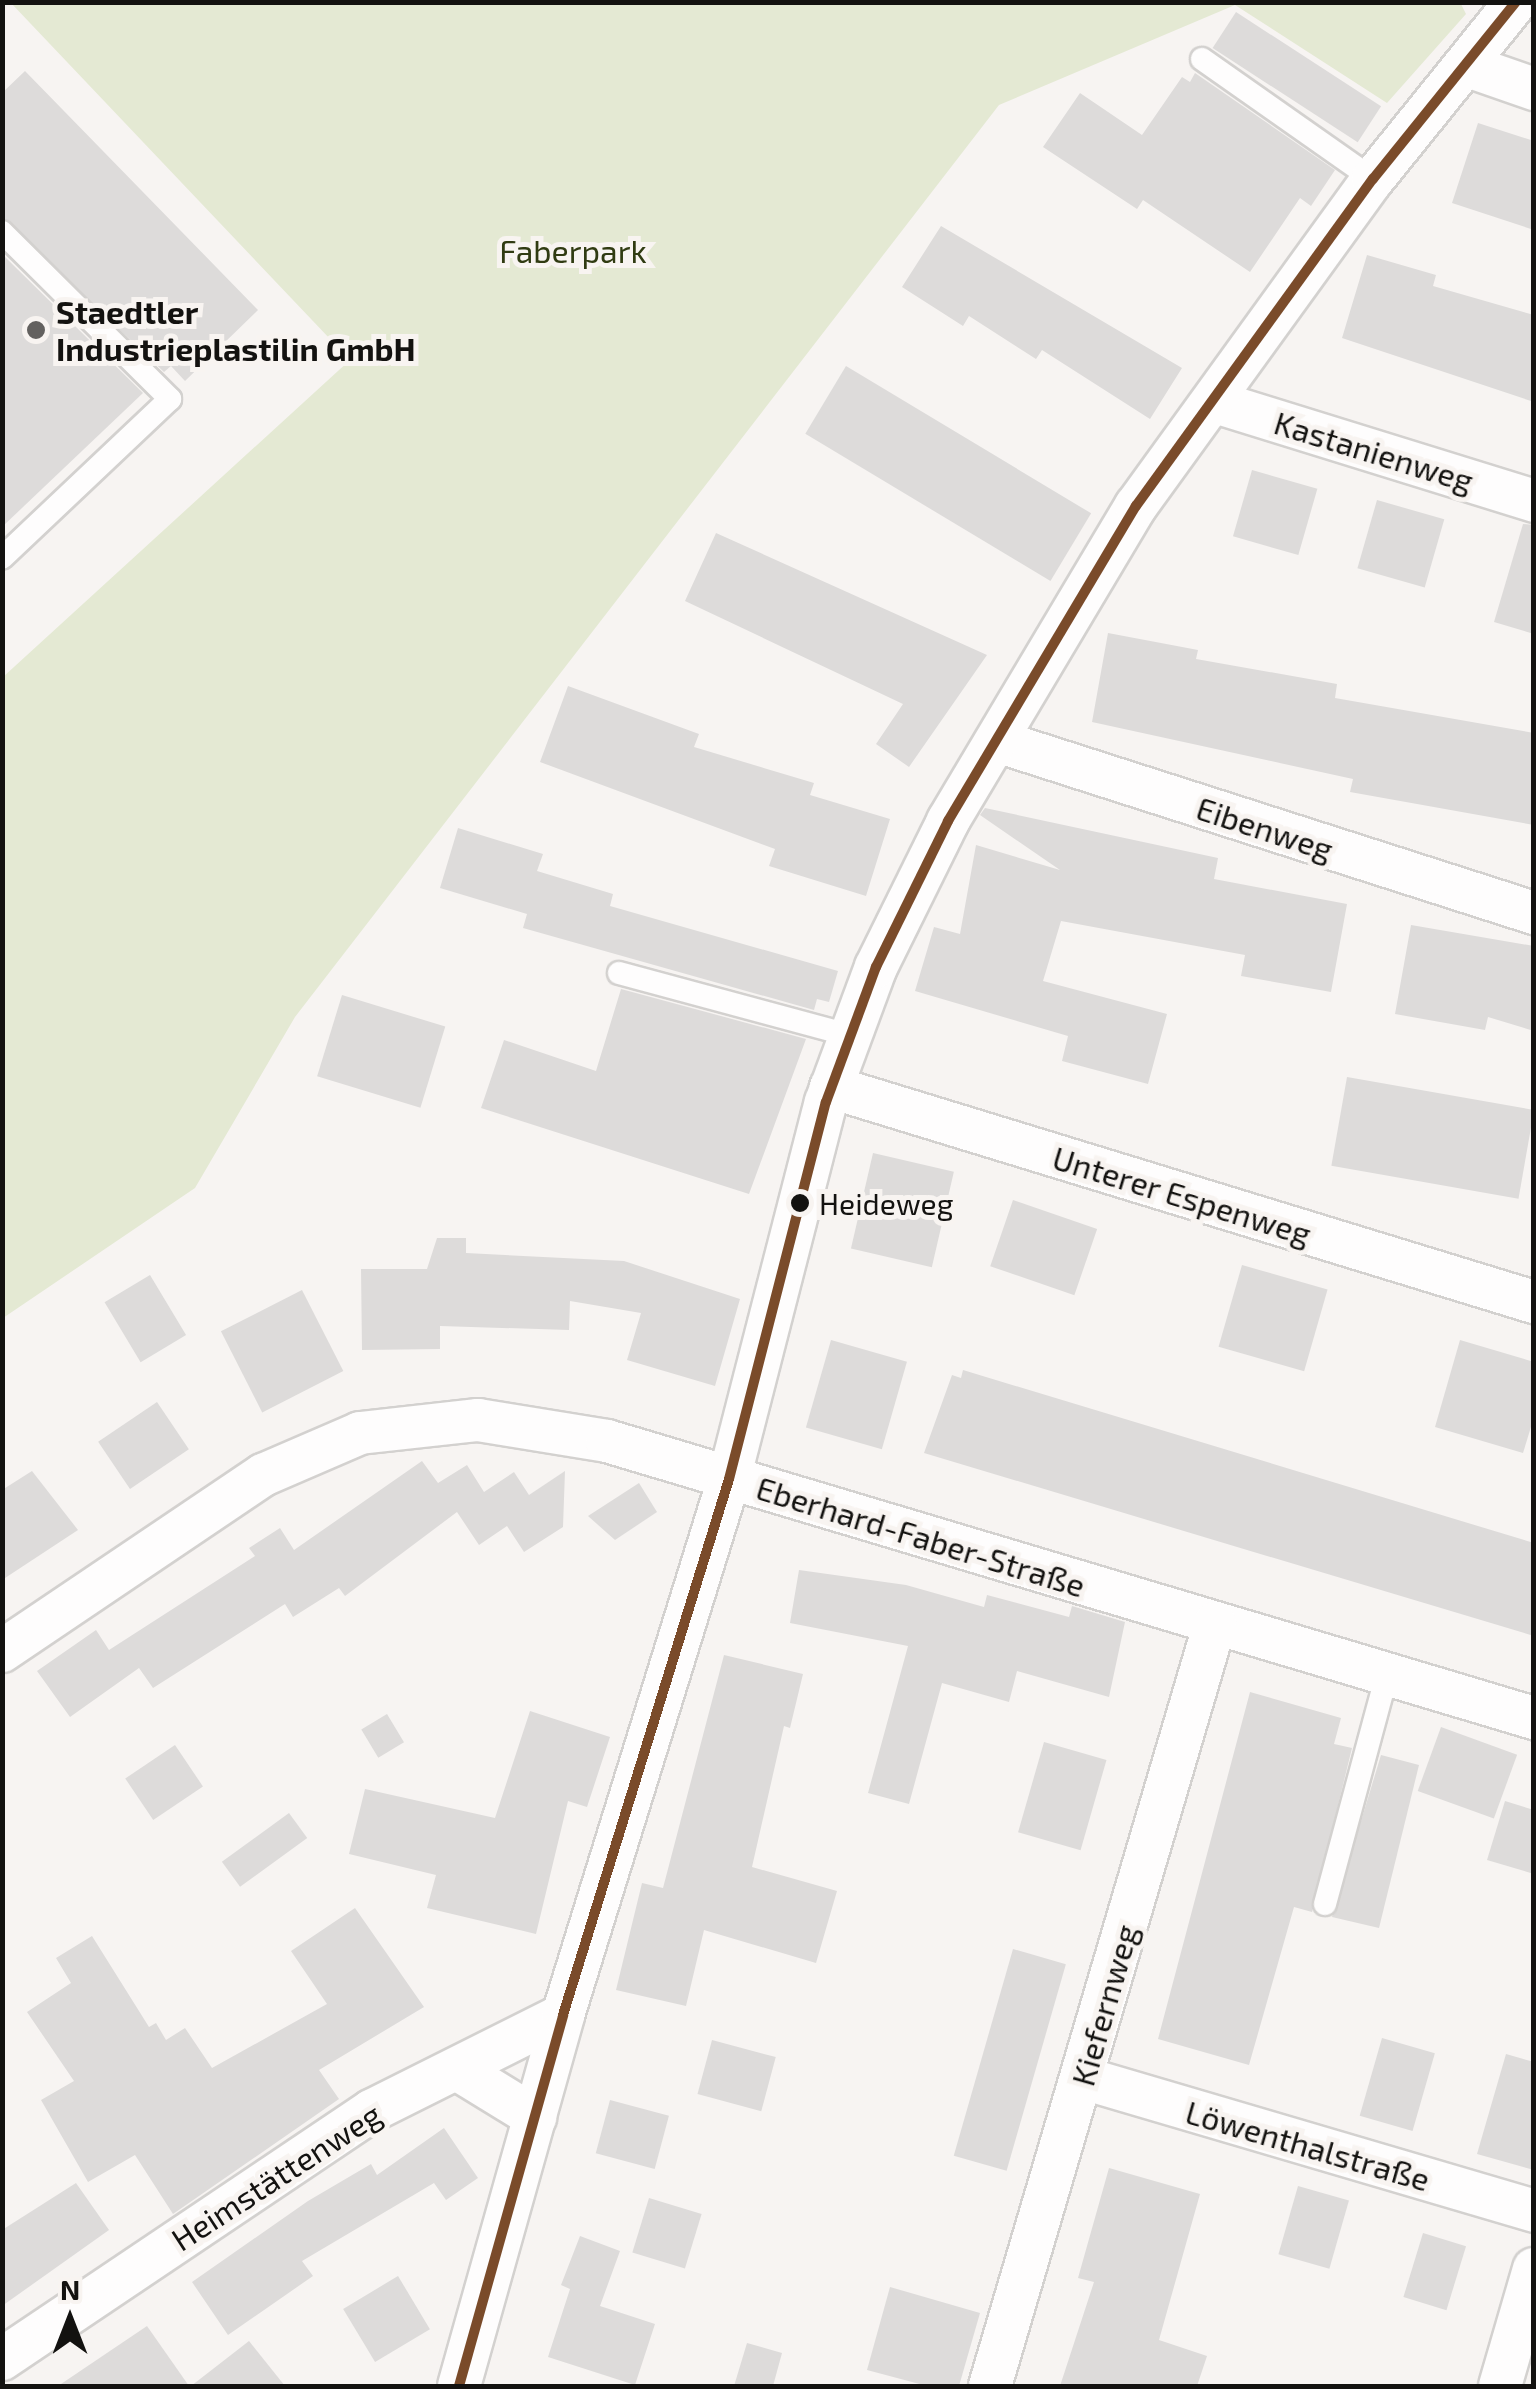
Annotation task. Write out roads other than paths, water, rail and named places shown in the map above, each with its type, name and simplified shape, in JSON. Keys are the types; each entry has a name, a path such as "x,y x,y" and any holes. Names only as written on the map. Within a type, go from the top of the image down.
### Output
{"street":[{"path":"459,2386 563,2015 730,1479 830,1088 848,1035 948,820 1136,506 1373,179 1516,2"},
{"path":"1468,66 1534,89"},
{"name":"Kastanienweg","path":"1214,402 1534,501"},
{"name":"Eibenweg","path":"998,741 1534,913"},
{"name":"Unterer Espenweg","path":"830,1088 1534,1302"},
{"name":"Eberhard-Faber-Straße","path":"2,1651 263,1475 360,1434 478,1420 560,1430 1534,1718"},
{"name":"Kiefernweg","path":"990,2386 1214,1624"},
{"name":"Heimstättenweg","path":"2,2359 372,2112 563,2015"},
{"path":"456,2069 535,2117"},
{"name":"Löwenthalstraße","path":"1083,2078 1534,2211"},
{"path":"1500,2386 1534,2269"}],"lane":[{"path":"1202,59 1373,179"},
{"path":"2,232 170,399 2,558"},
{"path":"620,973 848,1035"},
{"path":"1325,1904 1387,1674"}],"place":[{"name":"Staedtler Industrieplastilin GmbH","path":"36,330"},
{"name":"Heideweg","path":"800,1203"}],"park label":[{"name":"Faberpark","path":"573,250"}]}
